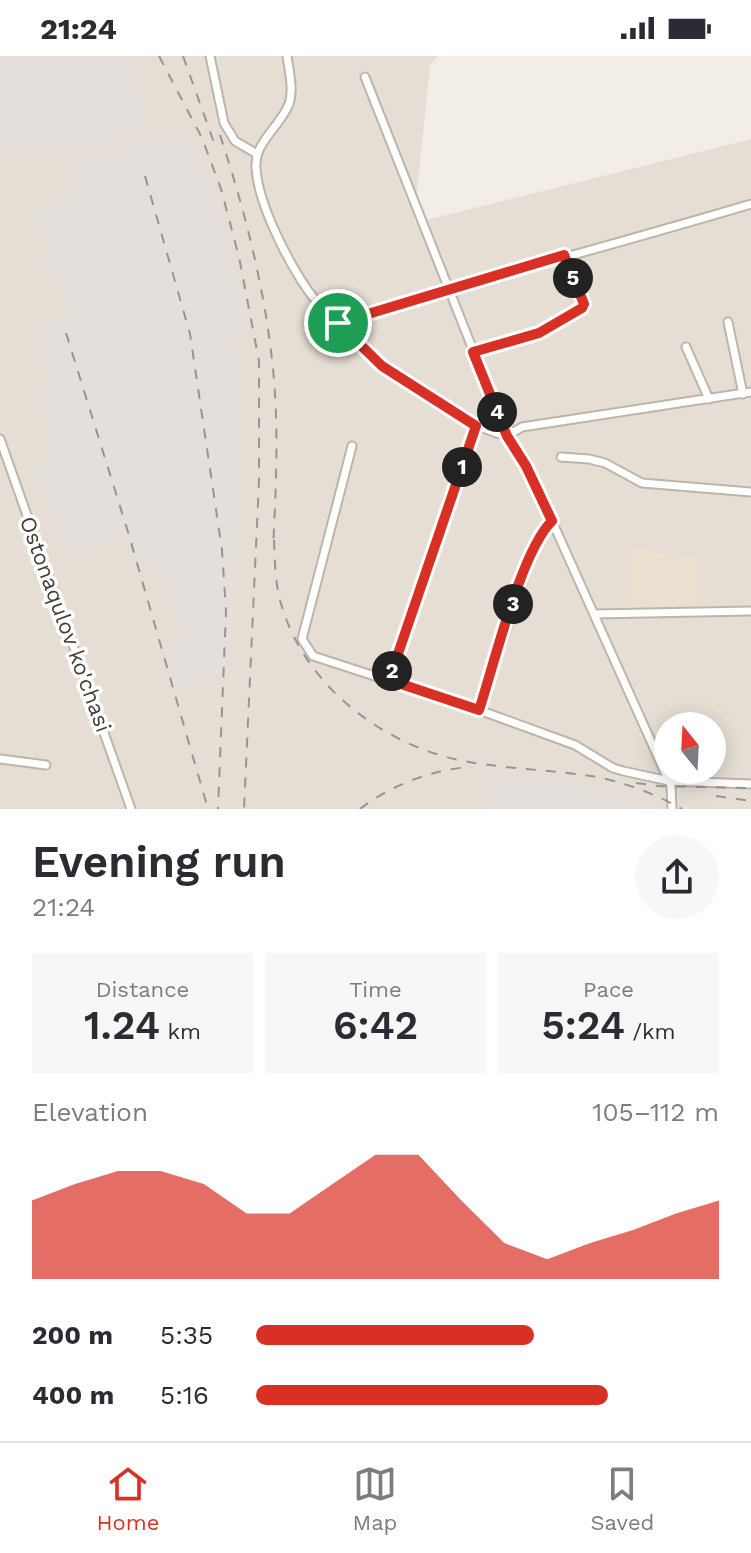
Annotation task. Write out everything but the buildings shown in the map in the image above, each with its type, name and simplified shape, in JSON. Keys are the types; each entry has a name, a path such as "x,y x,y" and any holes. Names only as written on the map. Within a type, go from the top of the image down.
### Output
{"street":[{"path":"210,56 224,123 235,141 257,154"},
{"path":"287,56 291,88 289,104 257,154 259,186 271,220 301,281 382,366 476,426 507,436 522,427 747,393 728,322"},
{"path":"365,77 507,436 526,466 654,741"},
{"path":"338,323 564,255 630,240 751,204"},
{"path":"473,352 539,333 582,308 584,304 564,255"},
{"path":"686,347 709,399"},
{"path":"389,680 476,426"},
{"name":"Ostonaqulov ko'chasi","path":"0,439 131,809"},
{"path":"352,446 302,639 307,650 313,656 575,745 613,768 654,777"},
{"path":"561,457 605,463 642,483 751,492"},
{"path":"479,710 518,588 539,537 552,521"},
{"path":"594,614 751,611"},
{"path":"0,759 46,765"},
{"path":"726,783 751,784"},
{"path":"672,809 673,784"}],"shaded area":[{"path":"0,56 438,56 430,65 414,223 751,139 751,809 0,809"},
{"path":"0,56 133,56 149,135 37,153 0,150"},
{"path":"185,136 212,183 248,318 235,335 242,391 229,672 179,689 164,649 182,641 162,567 149,571 146,562 138,563 124,535 67,556 32,466 51,458 39,389 47,379 36,336 70,310 39,258 50,249 29,216 79,191 65,160"},
{"path":"633,549 698,559 698,602 626,609"},
{"path":"488,776 568,785 573,783 657,809 486,809"}],"railway":[{"path":"159,56 202,138 221,189 239,257 259,361 259,481 244,809"},
{"path":"183,56 216,148"},
{"path":"220,135 253,250 269,339 276,436 273,548"},
{"path":"145,176 190,334 222,550 226,611 218,809"},
{"path":"66,333 128,532 208,809"},
{"path":"274,540 278,591 294,637 310,664 331,688 354,710 380,728 438,755 469,762 602,778 638,789 682,809"},
{"path":"360,809 412,780 471,767"},
{"path":"636,783 751,788"},
{"path":"716,796 751,801"}],"route":[{"path":"564,255 584,304 561,322 539,333 473,352 507,436 526,466 552,521 539,537 518,588 479,710 389,680 476,426 382,366 338,323 564,255"}]}
